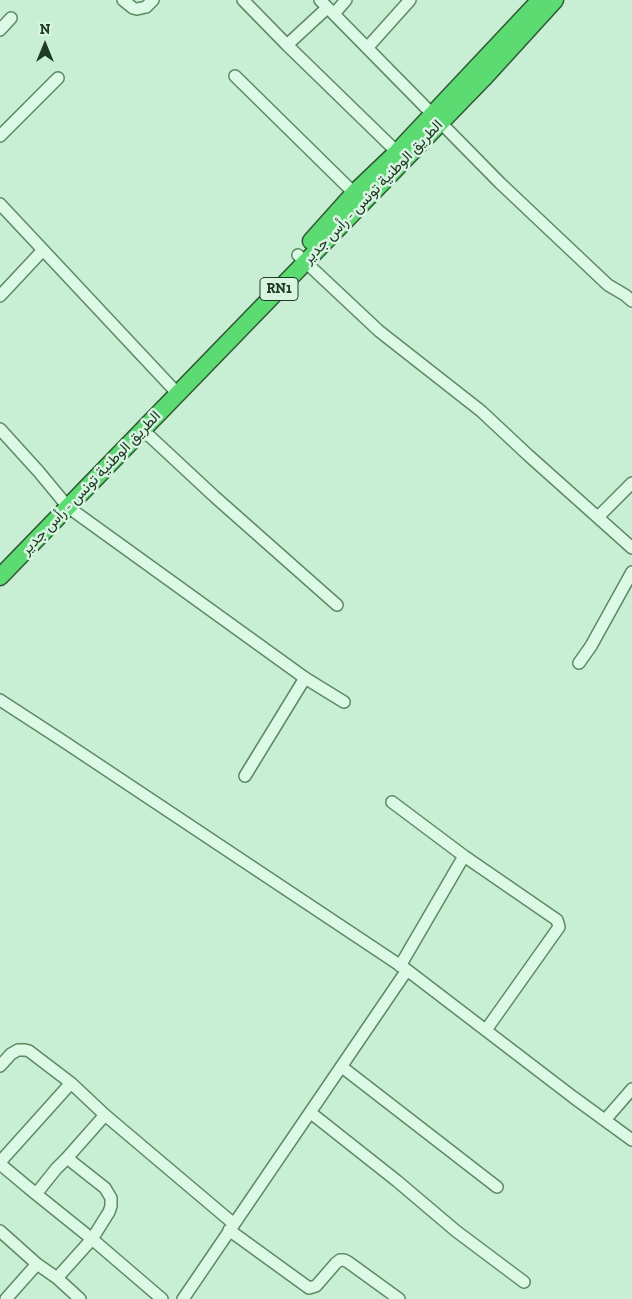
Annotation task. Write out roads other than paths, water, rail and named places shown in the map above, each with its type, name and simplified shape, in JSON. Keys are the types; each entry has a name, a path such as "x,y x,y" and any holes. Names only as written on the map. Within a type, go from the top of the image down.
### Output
{"highway":[{"name":"الطريق الوطنية تونس - رأس جدير","path":"0,577 64,503 437,119 543,3"},
{"name":"الطريق الوطنية تونس - رأس جدير","path":"302,258 354,193 397,152 437,119"},
{"name":"الطريق الوطنية تونس - رأس جدير","path":"0,562 143,430 174,391"}],"street":[{"path":"123,0 137,9 146,7 153,0"},
{"path":"243,0 397,152"},
{"path":"287,45 327,7 346,0"},
{"path":"367,48 410,0"},
{"path":"327,7 500,183 559,240 608,285 632,301"},
{"path":"0,30 12,18"},
{"path":"235,76 354,193"},
{"path":"0,136 58,78"},
{"path":"0,204 174,391"},
{"path":"0,296 44,250"},
{"path":"302,258 379,331 481,411 632,548"},
{"path":"0,429 64,503 306,678 344,702"},
{"path":"143,430 214,497 337,605"},
{"path":"598,517 632,483"},
{"path":"579,662 591,646 632,572"},
{"path":"245,776 306,678"},
{"path":"0,700 404,968 632,1140"},
{"path":"392,802 464,856 557,920 559,926 486,1030"},
{"path":"183,1299 342,1067 404,968 464,856"},
{"path":"0,1066 18,1050 25,1050 71,1082 105,1115 231,1227 309,1288 316,1286 336,1262 344,1260 399,1299"},
{"path":"342,1067 497,1187"},
{"path":"71,1082 0,1163 162,1299"},
{"path":"605,1120 632,1089"},
{"path":"311,1113 456,1231 524,1282"},
{"path":"36,1194 105,1115"},
{"path":"57,1278 92,1239 109,1212 112,1202 105,1188 67,1158"},
{"path":"1,1233 80,1299"},
{"path":"6,1299 37,1264"}]}
